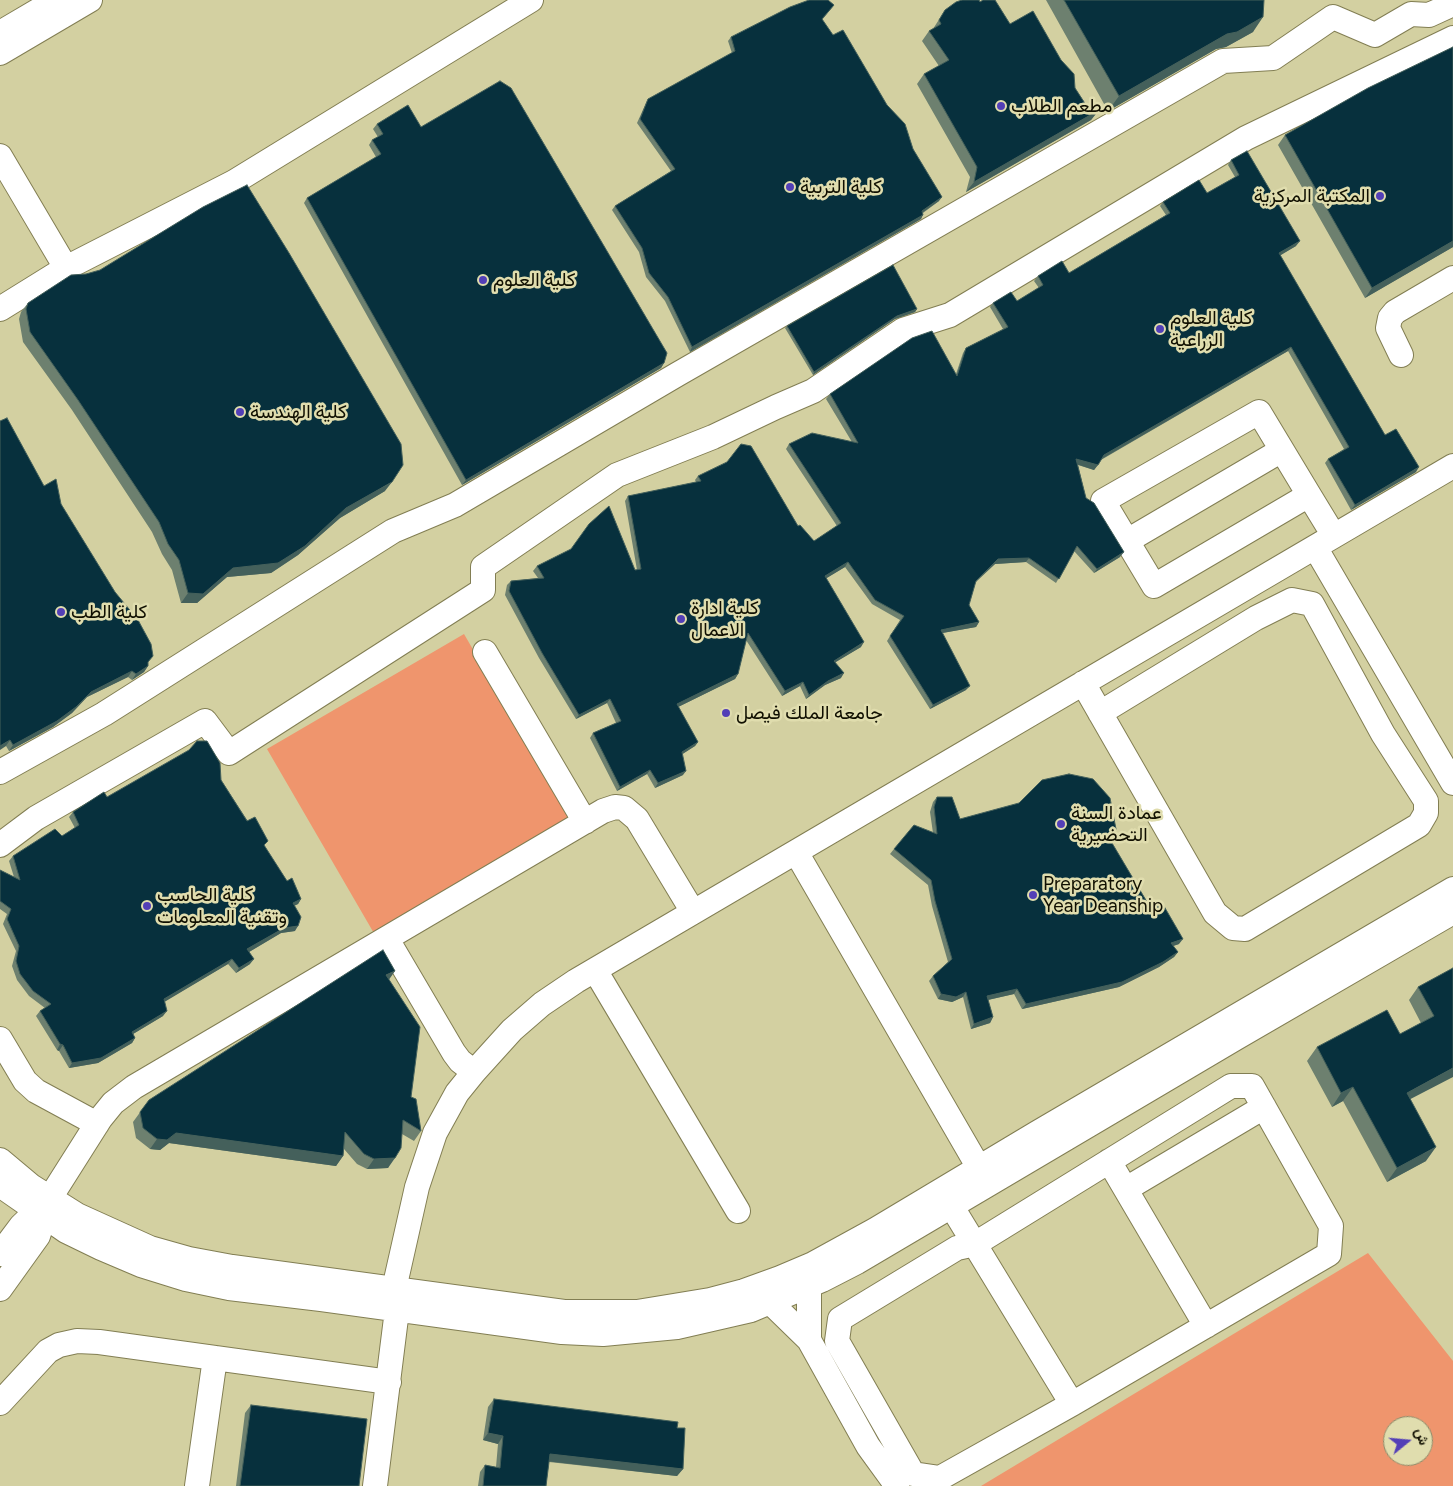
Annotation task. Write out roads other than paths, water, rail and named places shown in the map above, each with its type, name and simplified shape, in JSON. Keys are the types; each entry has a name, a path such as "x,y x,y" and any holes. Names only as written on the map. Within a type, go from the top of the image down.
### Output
{"street":[{"path":"0,33 56,0"},
{"path":"0,53 90,0"},
{"path":"0,309 66,268 234,182 531,0"},
{"path":"0,772 104,714 393,530 455,505 686,369 1223,61 1273,58 1333,17 1376,35 1411,14 1429,15 1453,4"},
{"path":"0,845 36,818 205,721 229,752 483,590 482,567 617,474 713,437 776,406 813,391 903,330 950,316 1246,138 1453,38"},
{"path":"0,156 66,268"},
{"path":"1401,355 1388,328 1390,318 1395,312 1453,278"},
{"path":"1309,495 1154,586 1103,500 1259,412 1309,495 1324,541 1453,783"},
{"path":"1127,541 1282,450"},
{"path":"375,1486 389,1382 396,1299 417,1187 435,1133 457,1093 512,1030 542,1004 595,970 1453,466"},
{"path":"1083,683 1100,713 1216,912 1232,928 1245,929 1419,826 1426,813 1426,801 1383,734 1312,604 1292,600 1256,618 1100,713"},
{"path":"486,652 585,822"},
{"path":"0,1254 21,1226 44,1208 97,1124 113,1103 134,1087 603,811 615,807 624,808 637,819 693,912"},
{"path":"796,852 978,1168"},
{"path":"0,1160 32,1186 44,1208 66,1231 141,1265 186,1279 229,1288 564,1312 637,1312 710,1300 771,1281 813,1264 875,1230 1453,889"},
{"path":"396,1299 553,1331 603,1334 677,1327 751,1310 810,1286 879,1250 1236,1038 1453,912"},
{"path":"387,938 454,1053 460,1061 474,1072"},
{"path":"595,970 738,1211"},
{"path":"0,1039 25,1081 36,1091 97,1124"},
{"path":"1231,1086 1252,1086 1264,1107 1331,1226 1329,1254 1072,1404 940,1478 913,1474 837,1340 840,1319 957,1248 975,1244 1231,1086"},
{"path":"1126,1189 1264,1107"},
{"path":"1109,1161 1206,1326"},
{"path":"0,1185 44,1208"},
{"path":"952,1207 1072,1404"},
{"path":"0,1289 38,1236 44,1208"},
{"path":"809,1340 810,1286"},
{"path":"770,1302 809,1340 868,1446 897,1486"},
{"path":"0,1403 48,1351 59,1345 77,1342 99,1342 389,1382"},
{"path":"197,1486 214,1358"}],"place":[{"name":"مطعم الطلاب","path":"1001,106"},
{"name":"كلية التربية","path":"790,187"},
{"name":"المكتبة المركزية","path":"1380,196"},
{"name":"كلية العلوم","path":"483,280"},
{"name":"كلية العلوم الزراعية","path":"1160,329"},
{"name":"كلية الهندسة","path":"240,412"},
{"name":"كلية الطب","path":"61,612"},
{"name":"كلية ادارة الاعمال","path":"681,619"},
{"name":"جامعة الملك فيصل","path":"726,713"},
{"name":"عمادة السنة التحضيرية","path":"1061,824"},
{"name":"Preparatory Year Deanship","path":"1033,895"},
{"name":"كلية الحاسب وتقنية المعلومات","path":"147,906"}]}
